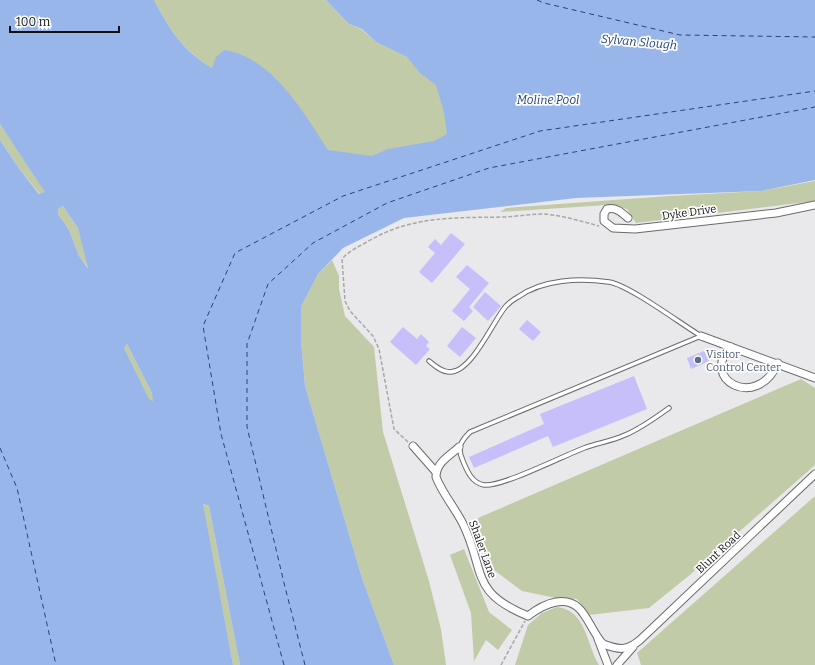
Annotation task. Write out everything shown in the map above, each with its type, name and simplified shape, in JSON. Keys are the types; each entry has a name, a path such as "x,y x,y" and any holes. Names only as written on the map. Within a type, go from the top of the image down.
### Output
{"street":[{"name":"Dyke Drive","path":"613,228 635,230 653,228 715,219 776,213 815,205"},
{"path":"613,228 604,221 604,214 607,209 618,210 628,218"},
{"path":"701,336 778,363 815,378"},
{"path":"731,347 726,352 722,363 722,369 727,380 737,387 743,389 757,386 770,376 778,363"},
{"name":"Shaler Lane","path":"413,446 427,464 436,472 437,480 466,531 485,587 502,602 528,616"},
{"path":"436,472 444,460 459,447"},
{"name":"Blunt Road","path":"617,665 636,644 815,474"},
{"path":"528,616 542,606 551,603 561,601 572,602 582,612 598,639 608,665"},
{"path":"598,639 603,644 618,648 629,648 636,644"}],"lane":[{"path":"429,361 442,370 451,372 462,368 483,343 506,306 519,296 536,287 581,280 618,284 701,336"},
{"path":"668,408 625,435 585,448 510,479 490,485 479,484 472,478 462,458 459,447 462,440 470,432 701,336"}],"path":[{"path":"413,446 394,429 379,349 373,336 350,311 345,300 342,259 347,253 382,233 398,227 425,221 462,217 545,214 613,228"},
{"path":"501,665 528,616"}],"green space":[{"path":"154,0 326,0 349,24 361,29 376,42 407,57 436,78 455,137 338,176 212,68 185,47 172,31"},
{"path":"0,124 46,192 40,194 20,170 0,140"},
{"path":"815,181 815,201 636,223 627,209 607,205 500,212 506,208 761,191"},
{"path":"63,206 78,228 89,268 79,256 69,230 58,214 58,209"},
{"path":"332,260 339,276 339,289 345,316 374,347 383,432 429,581 441,629 446,665 394,665 362,578 305,386 301,340 301,307 318,274"},
{"path":"127,344 152,393 154,401 149,400 124,348"},
{"path":"801,379 815,388 815,465 691,574 649,608 589,615 577,599 556,598 522,591 486,564 478,518"},
{"path":"815,496 815,665 641,665 637,653"},
{"path":"202,504 209,506 240,665 233,665"},
{"path":"464,549 489,612 512,630 498,650 486,640 474,661 471,613 450,555"},
{"path":"557,607 567,610 580,622 599,665 515,665 528,625 542,613"}],"water":[{"path":"0,0 154,0 171,30 193,54 202,61 212,68 216,57 224,50 241,55 257,63 272,75 285,89 328,150 372,156 388,149 434,141 447,134 444,112 436,85 420,73 407,57 376,42 362,29 349,24 326,0 815,0 815,180 761,191 576,198 404,218 343,248 318,274 301,307 301,340 305,386 362,578 394,665 240,665 209,506 203,504 233,665 0,665 0,140 20,170 39,194 45,192 0,124","holes":["63,206 78,228 88,268 79,256 69,230 58,214 58,209","127,344 152,393 153,401 149,399 124,348"]}],"building":[{"path":"451,233 465,244 432,283 419,272 435,253 428,247 435,239 441,245"},
{"path":"467,265 489,283 469,307 473,311 464,321 452,311 470,289 456,277"},
{"path":"485,292 501,306 488,321 473,307"},
{"path":"527,320 541,332 533,341 519,329"},
{"path":"403,327 417,339 421,334 429,342 426,346 430,349 416,365 390,342"},
{"path":"462,327 476,338 460,357 447,346"},
{"name":"Visitor Control Center","path":"704,351 709,361 691,369 687,358"},
{"path":"634,376 647,409 553,447 548,436 474,468 469,457 544,424 540,414"}],"ferry route":[{"path":"537,0 544,3 680,35 815,37"},
{"path":"284,665 221,434 203,326 235,253 343,196 540,131 815,91"},
{"path":"305,665 247,427 247,344 268,284 313,243 387,203 489,168 815,107"},
{"path":"0,448 17,488 56,665"}],"place":[{"name":"Visitor Control Center","path":"698,360"}],"water label":[{"name":"Sylvan Slough","path":"639,42"},
{"name":"Moline Pool","path":"548,100"}]}
